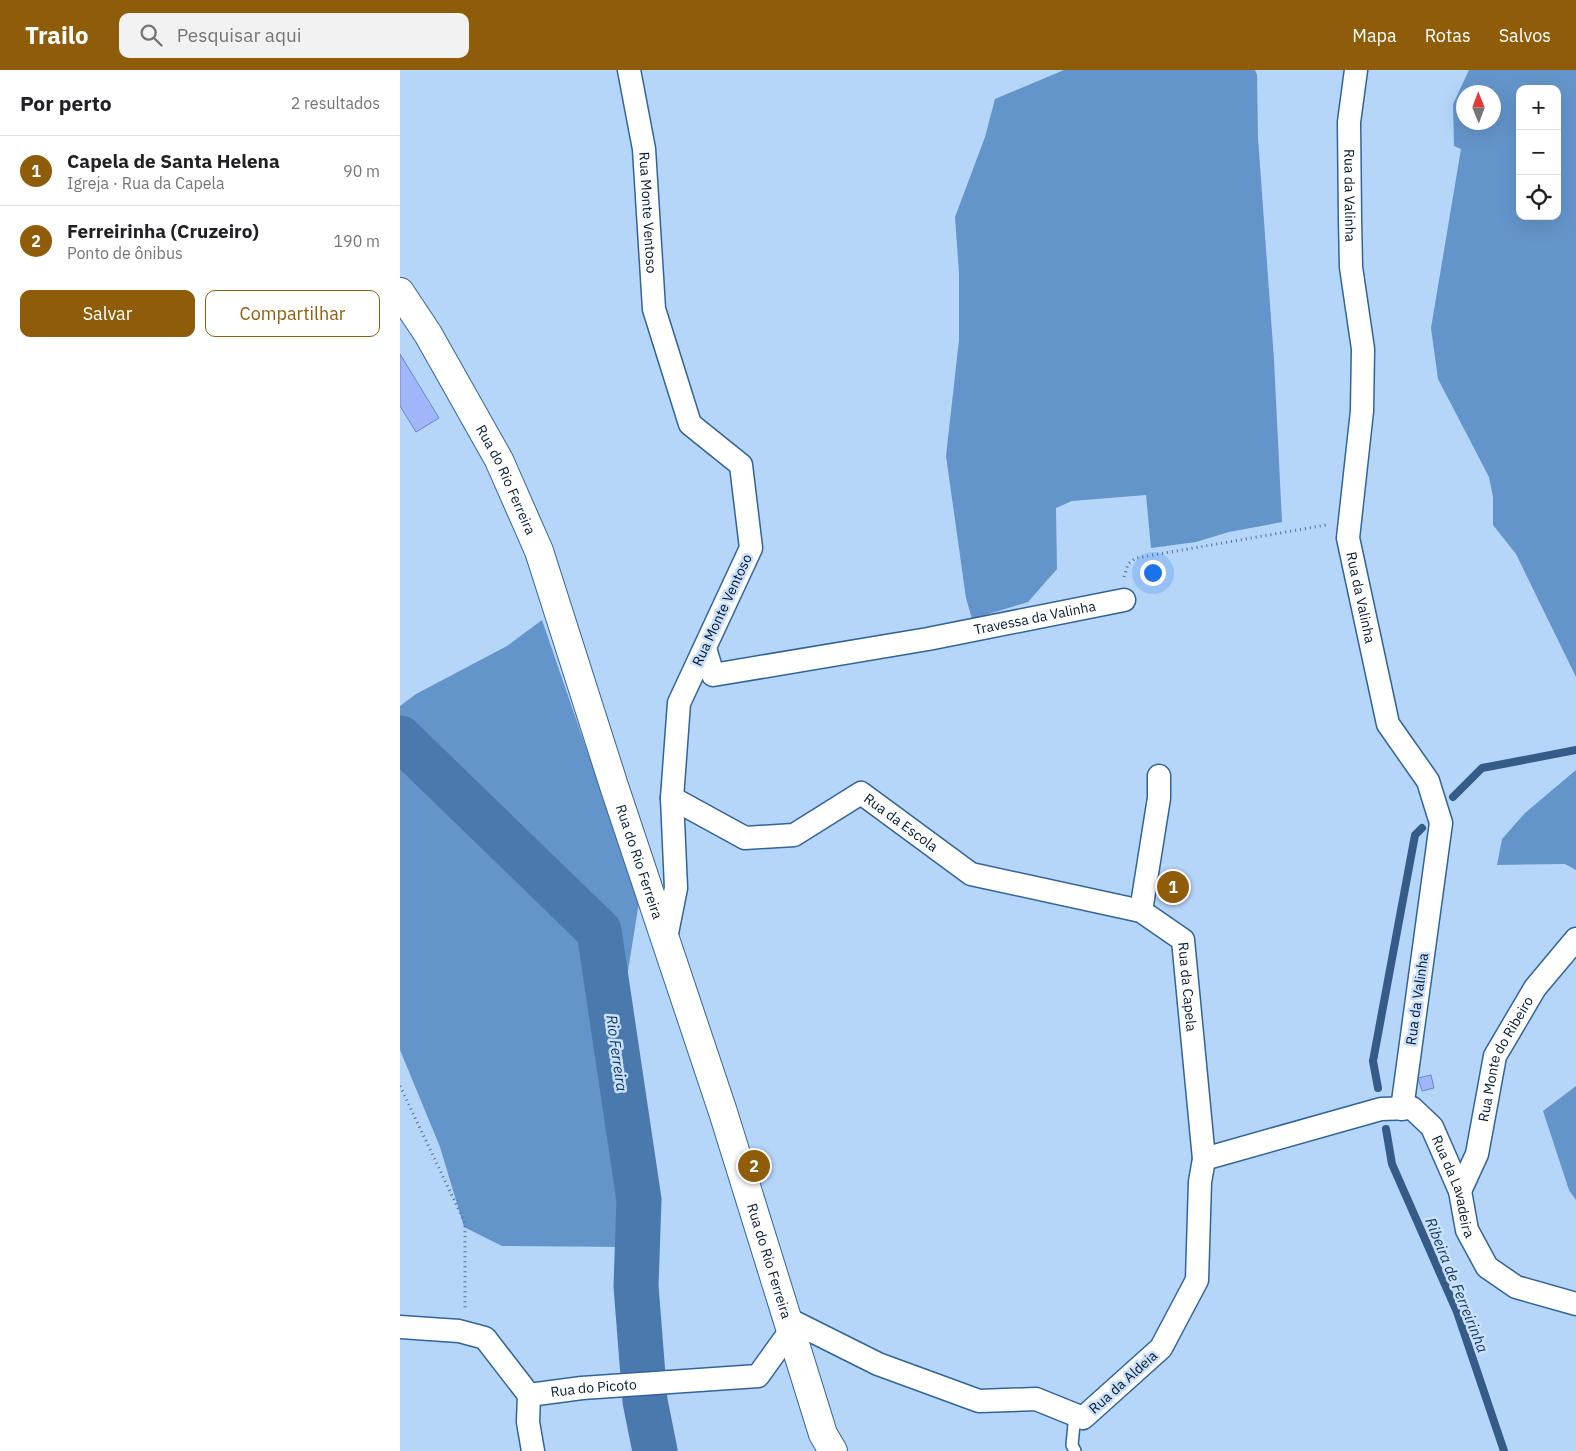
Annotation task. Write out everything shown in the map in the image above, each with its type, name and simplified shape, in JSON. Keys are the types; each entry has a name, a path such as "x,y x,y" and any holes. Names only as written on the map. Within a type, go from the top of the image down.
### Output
{"street":[{"name":"Rua Monte Ventoso","path":"629,70 644,150 654,309 690,424 741,465 751,548 679,703 672,798 676,888 666,938"},
{"name":"Rua da Valinha","path":"1356,70 1349,122 1350,219 1351,268 1363,349 1362,411 1348,538 1388,724 1428,781 1440,823 1402,1109"},
{"name":"Rua do Rio Ferreira","path":"400,292 428,334 499,460 539,551 593,723 666,938 790,1324 822,1434 833,1451"},
{"name":"Travessa da Valinha","path":"705,648 713,675 928,639 1124,600"},
{"path":"1141,911 1159,798 1159,776"},
{"name":"Rua da Escola","path":"672,798 745,838 794,835 861,793 971,874 1141,911"},
{"name":"Rua da Capela","path":"1141,911 1183,940 1204,1159"},
{"name":"Rua Monte do Ribeiro","path":"1460,1191 1476,1154 1495,1056 1535,988 1576,939"},
{"name":"Rua da Lavadeira","path":"1204,1159 1381,1109 1412,1108 1432,1127 1460,1191 1467,1230 1488,1267 1516,1287 1576,1304"},
{"name":"Rua da Aldeia","path":"790,1324 878,1364 979,1400 1036,1399 1083,1418 1162,1348 1197,1280 1200,1182 1204,1159"},
{"name":"Rua do Picoto","path":"529,1395 582,1388 710,1381 758,1376 790,1324"},
{"path":"400,1327 465,1333 485,1338 529,1395 528,1422 533,1451"}],"lane":[{"path":"1075,1414 1072,1444 1075,1451"}],"path":[{"path":"1124,600 1124,576 1128,564 1136,558 1350,521"},
{"path":"400,1086 465,1223 465,1333"}],"shaded area":[{"path":"1064,70 1255,70 1257,75 1258,138 1274,360 1282,522 1229,532 1196,542 1151,548 1146,495 1072,501 1056,508 1057,569 1028,602 972,619 966,598 946,456 959,340 959,273 955,217 985,137 995,99"},
{"path":"1469,70 1576,70 1576,677 1516,554 1493,525 1493,497 1489,477 1438,379 1431,328 1461,149 1454,146 1453,104 1456,98 1456,130 1501,130 1501,85 1462,85"},
{"path":"542,620 639,902 627,977 626,1247 502,1246 464,1227 440,1147 400,1050 400,706 416,694 507,646"},
{"path":"1576,770 1576,870 1565,864 1497,865 1502,839 1525,813"},
{"path":"1576,1086 1576,1200 1569,1190 1543,1111"}],"building":[{"path":"400,354 439,418 416,432 400,406"},
{"path":"1431,1075 1434,1088 1422,1091 1418,1078"}],"waterway":[{"name":"Rio Ferreira","path":"400,738 599,931 639,1200 636,1286 645,1401 655,1451"},
{"name":"Ribeira de Ferreirinha","path":"1453,797 1482,768 1576,750"},
{"name":"Ribeira de Ferreirinha","path":"1378,1088 1373,1061 1415,835 1422,828"},
{"name":"Ribeira de Ferreirinha","path":"1386,1129 1392,1164 1457,1312 1504,1451"}],"place":[{"name":"Capela de Santa Helena","path":"1173,887"},
{"name":"Ferreirinha (Cruzeiro)","path":"754,1166"}]}
